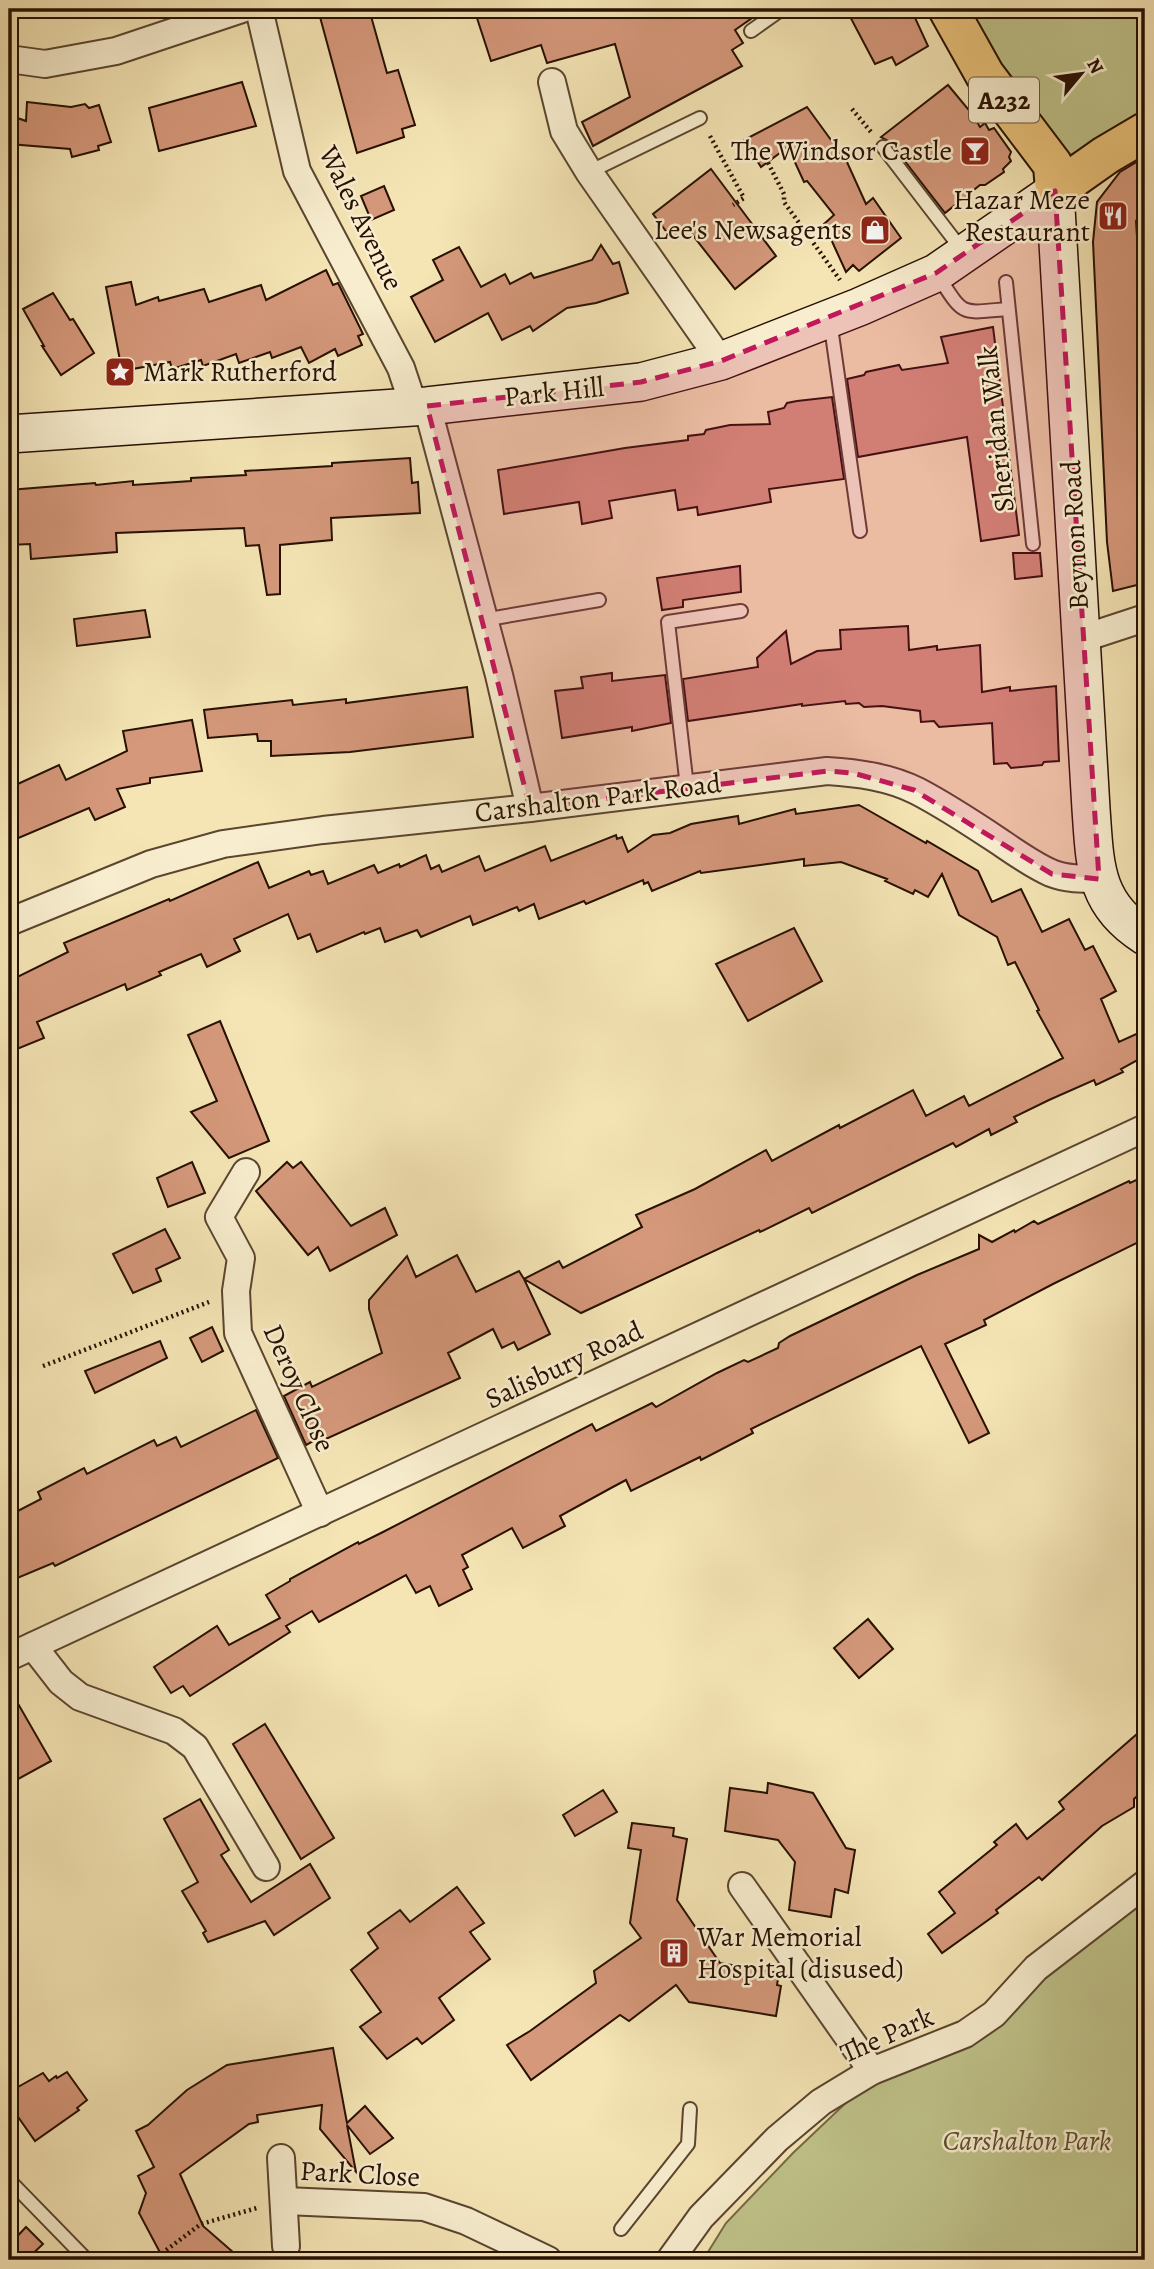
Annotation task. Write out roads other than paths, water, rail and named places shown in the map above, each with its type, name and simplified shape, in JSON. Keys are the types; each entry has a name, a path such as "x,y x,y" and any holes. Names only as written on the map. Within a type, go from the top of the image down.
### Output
{"highway":[{"name":"A232","path":"948,9 985,75 1053,165 1055,191"},
{"path":"1055,191 1106,155 1145,132"}],"main road":[{"name":"Park Hill","path":"9,434 421,407 641,382 721,361 845,313 950,263 1055,191"},
{"name":"Beynon Road","path":"1055,191 1091,809 1099,879"},
{"path":"1099,879 1112,908 1145,936"}],"street":[{"path":"9,59 45,64 116,51 242,9"},
{"name":"Wales Avenue","path":"259,9 297,171 421,407 483,620 530,808"},
{"path":"552,82 564,131 589,172 721,361"},
{"path":"1081,639 1145,618"},
{"name":"Carshalton Park Road","path":"9,922 151,864 223,844 828,771 889,780 952,811 1028,861 1052,873 1071,878 1099,879"},
{"name":"Salisbury Road","path":"9,1657 1145,1128"},
{"name":"Deroy Close","path":"246,1172 219,1217 242,1258 236,1292 238,1334 320,1513"},
{"path":"33,1646 61,1682 80,1697 174,1731 194,1747 266,1867"},
{"name":"The Park","path":"670,2260 701,2217 778,2138 821,2102 872,2071 965,2034 994,2014 1036,1968 1145,1884"},
{"path":"742,1886 872,2071"},
{"path":"281,2158 286,2246"},
{"name":"Park Close","path":"285,2201 424,2207 466,2221 548,2260"}],"lane":[{"path":"751,31 782,9"},
{"path":"589,172 700,118"},
{"path":"883,147 950,263"},
{"name":"Sheridan Walk","path":"950,263 957,306 967,312 1008,309"},
{"name":"Sheridan Walk","path":"1006,282 1033,544"},
{"path":"845,313 860,531"},
{"path":"483,620 599,600"},
{"path":"687,787 668,622 741,611"},
{"path":"621,2229 688,2144 690,2109"},
{"path":"9,2180 87,2260"}],"place":[{"name":"The Windsor Castle","path":"975,151"},
{"name":"Hazar Meze Restaurant","path":"1113,216"},
{"name":"Lee's Newsagents","path":"875,230"},
{"name":"Mark Rutherford","path":"120,372"},
{"name":"War Memorial Hospital (disused)","path":"674,1953"}],"park label":[{"name":"Carshalton Park","path":"1027,2141"}]}
